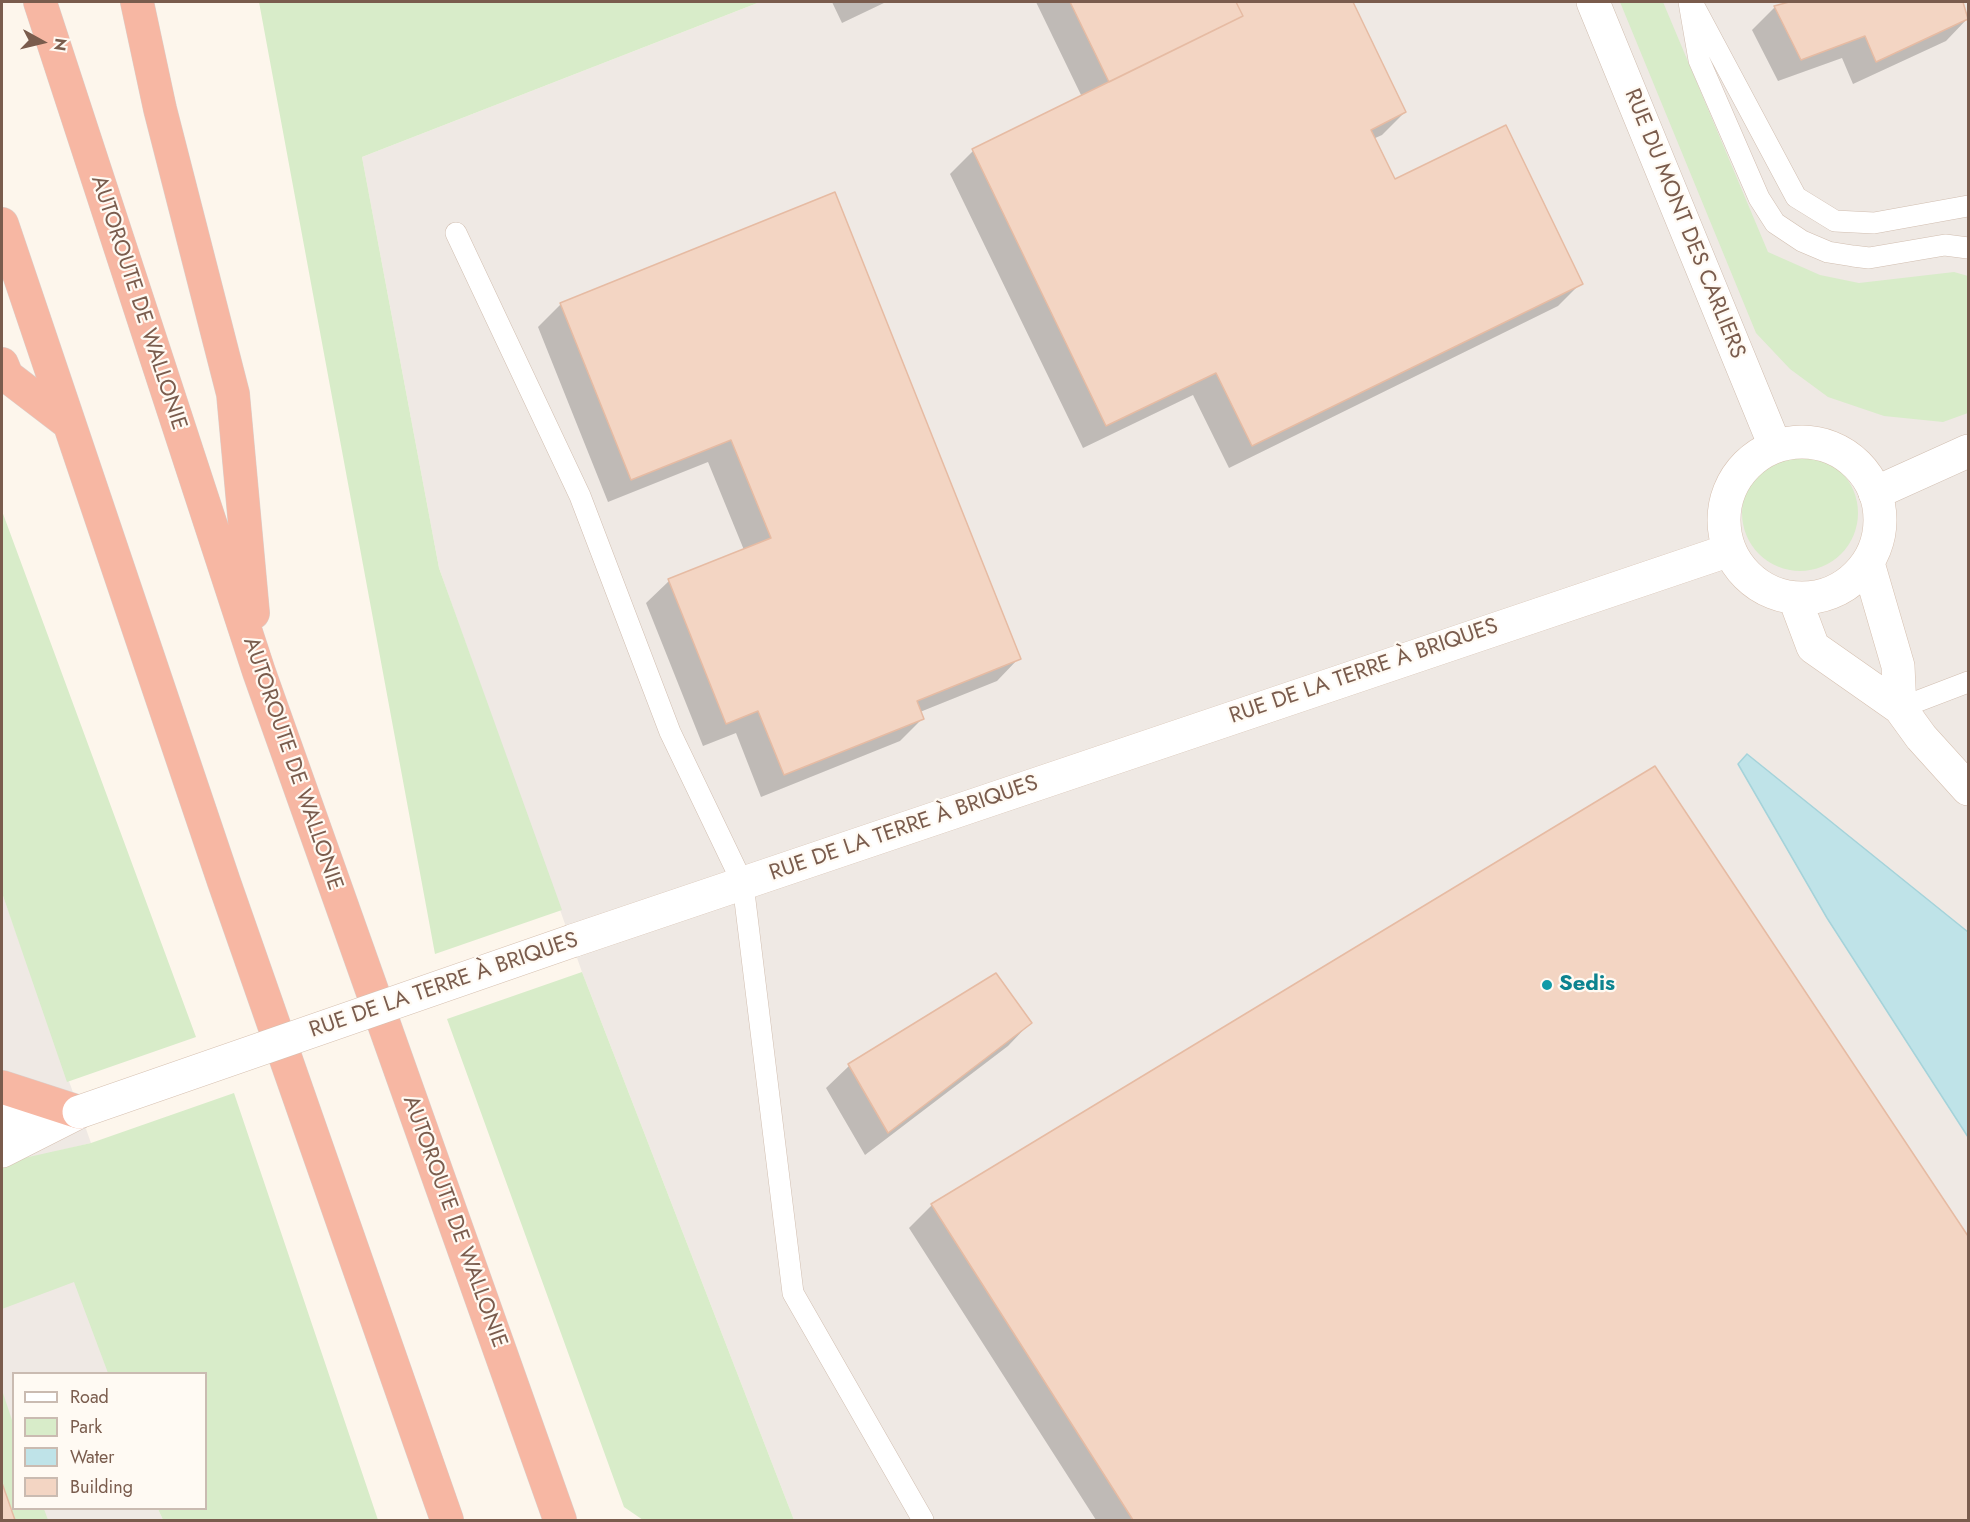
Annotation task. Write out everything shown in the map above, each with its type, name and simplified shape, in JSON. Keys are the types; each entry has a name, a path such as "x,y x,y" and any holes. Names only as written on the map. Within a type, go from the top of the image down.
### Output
{"highway":[{"name":"AUTOROUTE DE WALLONIE","path":"40,2 259,672 560,1521"},
{"path":"137,2 160,109 233,394 259,672"},
{"path":"2,224 67,422 447,1521"},
{"path":"2,364 7,376 67,422"},
{"path":"2,1087 79,1112"}],"main road":[{"name":"RUE DU MONT DES CARLIERS","path":"1593,2 1775,446"},
{"path":"1794,440 1817,443 1833,451 1866,473 1875,493 1880,519 1878,541 1868,563 1849,584 1824,596 1795,599 1768,592 1740,570 1723,530 1725,503 1737,476 1756,456 1775,446 1794,440"},
{"path":"1875,493 1968,451"},
{"name":"RUE DE LA TERRE À BRIQUES","path":"2,1151 79,1112 572,941 1730,550"},
{"path":"1868,563 1898,666 1900,708"},
{"path":"1795,599 1813,647 1900,708 1921,737 1968,789"},
{"name":"RUE DE LA TERRE À BRIQUES","path":"2,1117 79,1112"}],"lane":[{"path":"1691,2 1796,197 1835,221 1864,222 1968,206"},
{"path":"1691,2 1699,60 1759,198 1774,223 1802,241 1828,252 1853,256 1869,258 1945,245 1968,248"},
{"path":"456,233 580,496 670,732 743,884 793,1293 923,1521"},
{"path":"1900,708 1968,682"}],"shaded area":[{"path":"760,2 1968,2 1968,1520 794,1520 582,972 439,568 362,157"},
{"path":"2,893 91,1143 46,1154 114,1372 12,1372 12,1510 158,1510 163,1520 2,1520"}],"green space":[{"path":"259,2 760,2 362,157 439,568 562,910 435,954"},
{"path":"1620,2 1663,2 1768,252 1820,275 1859,283 1954,272 1968,276 1968,413 1943,422 1884,416 1828,397 1790,369 1756,333"},
{"path":"1800,455 1822,459 1841,472 1854,491 1858,513 1854,535 1841,554 1822,567 1800,571 1778,567 1759,554 1746,535 1742,513 1746,491 1759,472 1778,459"},
{"path":"2,511 196,1037 67,1082 2,893"},
{"path":"582,972 794,1520 643,1520 624,1507 447,1019"},
{"path":"234,1093 378,1520 163,1520 158,1510 207,1510 207,1372 108,1372 74,1282 2,1309 2,1163 91,1143"},
{"path":"2,1390 12,1420 12,1510 44,1510 48,1520 2,1520"}],"water":[{"path":"1747,754 1968,932 1968,1137 1827,918 1738,764"}],"building":[{"path":"1070,2 1236,2 1243,16 1109,82"},
{"path":"1236,2 1353,2 1406,112 1371,130 1395,179 1506,125 1583,284 1252,446 1216,373 1106,426 972,149 1243,16"},
{"path":"1789,2 1963,2 1968,19 1876,62 1865,36 1801,60 1774,6"},
{"path":"835,192 1021,659 917,701 924,719 784,775 758,711 726,724 668,579 771,538 731,440 631,480 560,303"},
{"name":"Sedis","path":"1655,766 1968,1236 1968,1520 1133,1520 931,1204"},
{"path":"996,973 1032,1023 888,1133 848,1064"},
{"path":"2,1483 15,1520 2,1520"}],"place":[{"name":"Sedis","path":"1547,985"}]}
